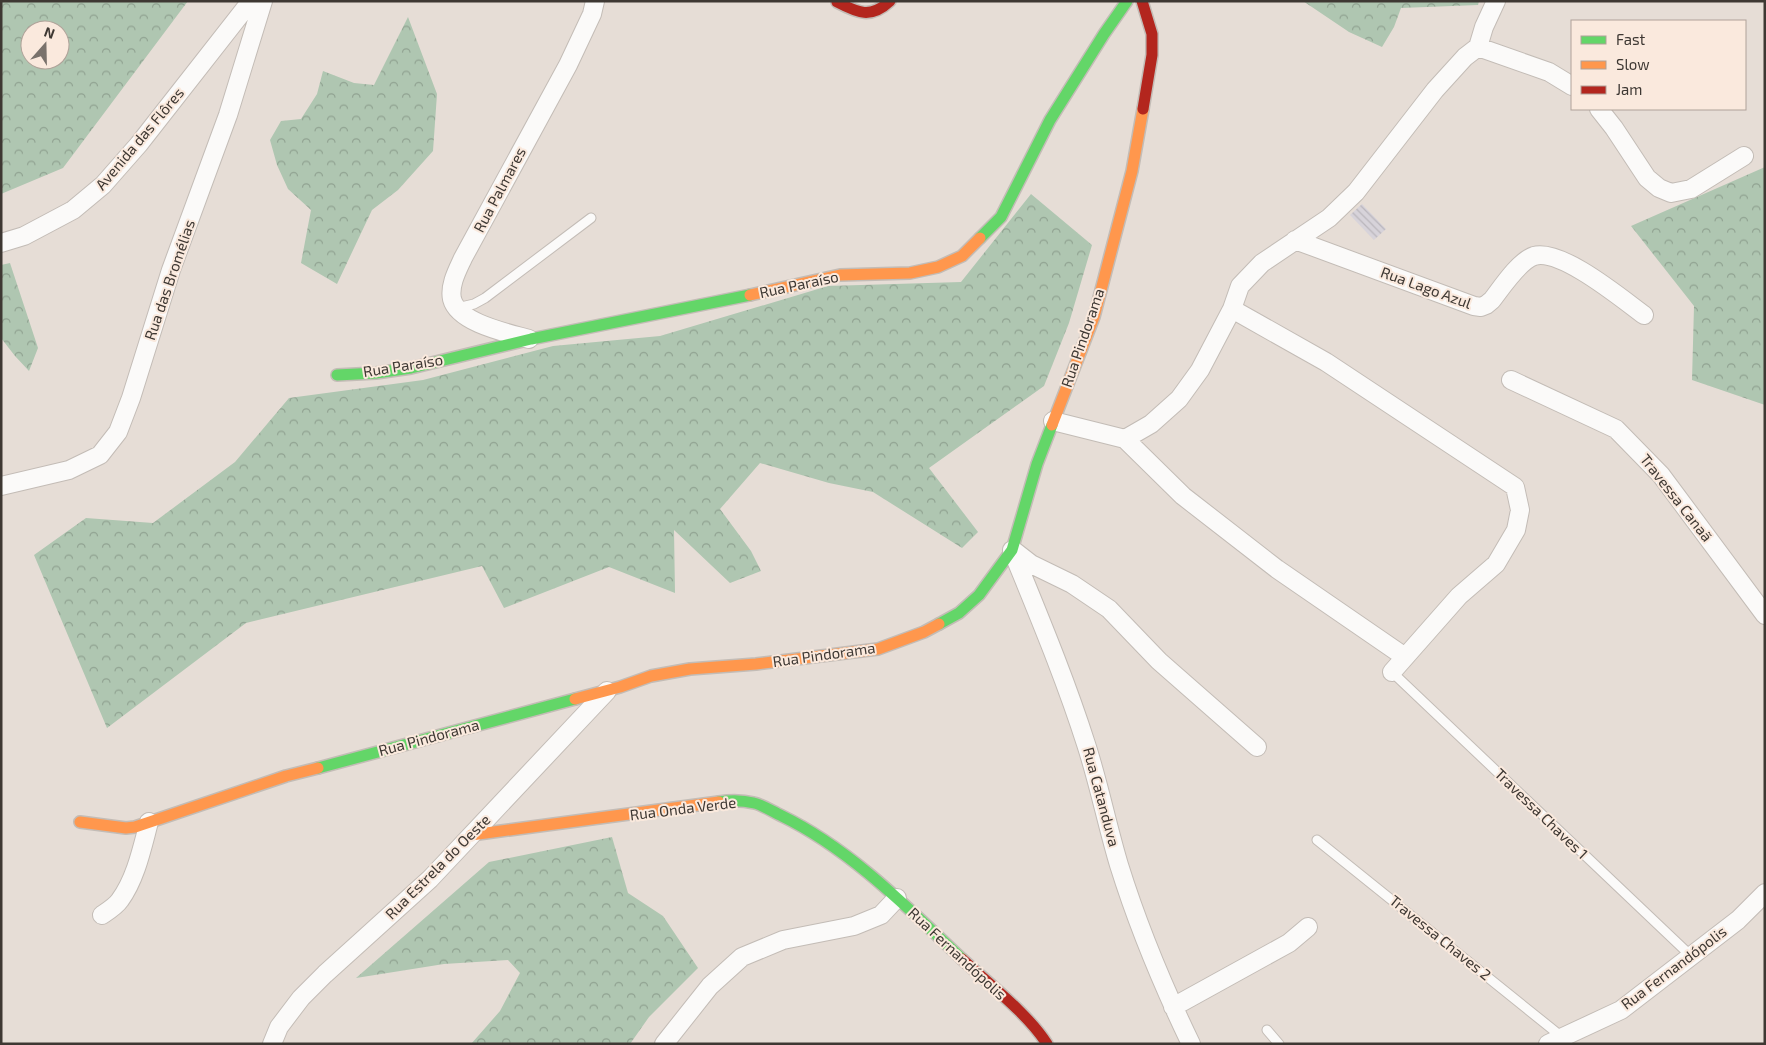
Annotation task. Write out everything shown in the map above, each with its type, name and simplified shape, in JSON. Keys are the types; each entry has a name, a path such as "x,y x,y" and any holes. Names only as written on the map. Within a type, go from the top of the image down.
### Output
{"street":[{"name":"Avenida das Flôres","path":"1,243 24,236 73,210 103,185 139,144 251,1"},
{"name":"Rua das Bromélias","path":"1,486 69,470 100,455 118,432 131,398 171,270 228,115 263,1"},
{"name":"Rua Palmares","path":"457,308 452,298 453,282 463,258 568,65 592,14 596,1"},
{"path":"837,2 853,11 871,13 881,11 890,1"},
{"name":"Rua Paraíso","path":"337,375 376,373 411,368 531,339 728,300 840,275 910,273 938,267 962,256 1000,217 1050,120 1126,1"},
{"name":"Rua Pindorama","path":"80,822 126,828 286,776 607,690 651,676 690,668 756,664 878,649 924,632 959,612 979,595 1012,550 1037,464 1094,316 1132,171 1152,55 1152,34 1142,1"},
{"path":"1125,439 1151,424 1179,398 1200,370 1232,309 1240,286 1262,263 1329,218 1356,192 1435,90 1464,57 1478,48 1496,1"},
{"path":"1478,48 1549,72 1571,85"},
{"path":"1600,110 1648,178 1659,188 1670,192 1691,189 1744,156"},
{"name":"Rua Lago Azul","path":"1295,240 1439,294 1481,307 1492,300 1525,261 1535,256"},
{"path":"1535,256 1547,245 1570,252"},
{"path":"1535,256 1559,259 1582,271 1644,315"},
{"path":"457,308 471,320 531,339"},
{"path":"1232,309 1326,362 1515,487 1520,510 1516,530 1496,564 1459,596 1392,672"},
{"name":"Travessa Canaã","path":"1511,380 1616,429 1661,475 1765,615"},
{"path":"1053,421 1125,439 1184,496 1269,563 1405,658"},
{"path":"1012,550 1031,564 1072,584 1109,610 1159,661 1258,747"},
{"name":"Rua Catanduva","path":"1012,550 1066,685 1084,737 1119,865 1145,938 1173,1006 1192,1044"},
{"name":"Rua Estrela do Oeste","path":"272,1044 278,1027 301,998 430,879 607,690"},
{"name":"Rua Onda Verde","path":"471,835 734,800 755,803 796,823 841,853 897,898"},
{"path":"102,915 119,902 130,883 149,822"},
{"name":"Rua Fernandópolis","path":"1555,1040 1621,1010 1690,955 1738,920 1765,894"},
{"name":"Rua Fernandópolis","path":"664,1044 710,986 742,957 784,940 854,926 881,915 897,898 1019,1012 1042,1036 1047,1044"},
{"path":"1173,1006 1289,943 1308,927"}],"lane":[{"path":"457,308 474,304 485,298 591,218"},
{"name":"Travessa Chaves 1","path":"1392,672 1690,955"},
{"name":"Travessa Chaves 2","path":"1317,840 1555,1040"},
{"path":"1267,1030 1279,1044"}],"green space":[{"path":"1,1 188,1 63,168 1,194"},
{"path":"1303,1 1479,1 1478,5 1401,8 1394,27 1382,47 1349,32"},
{"path":"408,17 437,94 433,151 398,190 372,210 337,284 301,263 311,210 288,189 277,165 270,140 281,121 301,119 317,94 323,71 354,83 374,85"},
{"path":"1765,167 1765,405 1692,380 1694,306 1631,226"},
{"path":"1031,194 1092,245 1069,323 1044,386 929,468 978,532 962,548 873,492 829,483 760,463 720,509 751,551 761,571 730,583 674,530 675,593 609,567 504,608 482,566 246,623 107,728 34,555 86,518 153,523 235,462 289,398 423,380 553,346 660,336 828,286 961,282"},
{"path":"10,263 38,348 29,371 1,338 1,265"},
{"path":"612,837 628,893 663,916 698,968 649,1017 630,1044 471,1044 500,1011 520,973 508,960 444,964 356,978 489,862"}],"building":[{"path":"1362,204 1386,229 1374,240 1350,215"}],"traffic: fast":[{"path":"980,238 1001,217 1050,120 1127,1"},
{"path":"337,375 376,373 411,368 531,339 750,295"},
{"path":"939,624 959,613 979,595 1012,550 1037,464 1052,425"},
{"path":"318,768 575,699"},
{"path":"719,802 741,801 757,804 807,829 877,880 962,959"}],"traffic: slow":[{"path":"1052,425 1094,317 1132,171 1143,109"},
{"path":"750,295 840,275 910,273 938,267 962,256 980,238"},
{"path":"575,699 620,687 651,676 690,669 756,664 878,649 924,632 939,624"},
{"path":"80,822 126,828 135,827 286,776 318,768"},
{"path":"471,835 719,802"}],"traffic: jam":[{"path":"837,2 851,9 870,12 883,7 890,1"},
{"path":"1142,1 1152,34 1152,55 1143,109"},
{"path":"962,959 1019,1011 1047,1044"}]}
